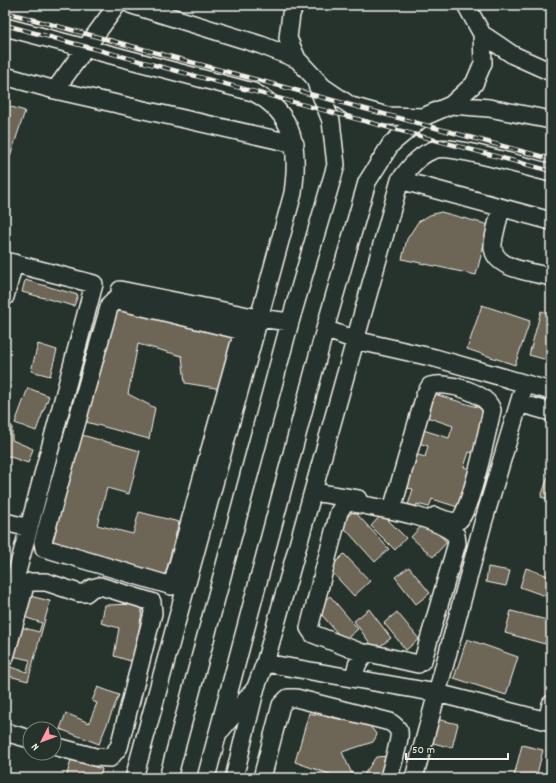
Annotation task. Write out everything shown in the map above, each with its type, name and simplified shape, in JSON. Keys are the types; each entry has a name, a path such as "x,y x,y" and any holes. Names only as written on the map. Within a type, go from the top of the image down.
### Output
{"street":[{"path":"55,90 117,5"},
{"path":"132,5 254,43 297,59"},
{"path":"296,5 290,14 288,38 297,59 323,87 351,106 387,116 423,116"},
{"path":"206,778 324,329 367,182 391,144 423,116 451,105 474,84 483,63 482,34 466,5"},
{"path":"5,27 253,92 265,98 286,120 295,144 297,167 293,194 258,318 216,449"},
{"path":"482,34 513,55 551,72"},
{"path":"5,76 55,90 295,144"},
{"path":"168,778 290,322 336,165 331,121 314,77"},
{"path":"451,105 489,108 551,120"},
{"path":"234,778 256,687 265,663 400,180 418,159 438,149 456,150 551,173"},
{"path":"400,180 551,221"},
{"path":"501,208 493,248 497,259 504,265 551,277"},
{"path":"5,297 10,262 94,284 5,617"},
{"path":"120,290 258,318 290,322"},
{"path":"134,778 157,694 216,449 243,331 114,300 110,304 45,533 43,542 44,548 172,586 210,473"},
{"path":"324,329 355,340 435,358 551,391"},
{"path":"313,492 393,506 452,522 459,520 463,515 470,498 492,410 482,397 453,386 437,384 430,386 425,395 393,506"},
{"path":"414,778 436,692 483,523 525,384"},
{"path":"519,403 551,412"},
{"path":"354,678 357,666 365,654 370,653 418,664 423,660 457,543 456,535 448,527 434,521 348,502 344,504 339,512 309,628 313,634 365,654"},
{"path":"5,522 29,528"},
{"path":"5,657 25,586 30,582 46,582 86,594 92,588 100,586 152,602 153,613 119,747 110,758 96,757 62,748"},
{"path":"265,663 436,692 549,722 551,704"},
{"path":"139,667 162,673"},
{"path":"134,687 157,694"},
{"path":"217,735 256,687"},
{"path":"262,778 280,705 288,698 296,698 390,722 395,726 399,731 389,778"},
{"path":"5,732 22,737"}],"building":[{"path":"5,105 25,111 5,172"},
{"path":"441,212 489,225 476,275 402,259 407,239 418,222 430,215"},
{"path":"25,280 78,295 74,306 22,292"},
{"path":"115,304 237,338 222,389 185,383 182,356 138,344 128,394 155,408 149,439 86,422"},
{"path":"482,305 530,321 515,365 467,349"},
{"path":"541,311 551,314 551,361 529,355"},
{"path":"38,344 57,350 50,376 31,371"},
{"path":"28,388 49,396 36,431 15,423"},
{"path":"431,393 487,410 474,453 469,452 464,467 473,470 461,508 432,499 429,507 417,504 416,508 408,505 413,489 407,488 412,471 407,469 412,453 425,457 428,446 416,442 420,429 449,438 453,426 424,416"},
{"path":"5,424 12,426 12,440 33,449 28,463 5,455"},
{"path":"78,434 140,451 129,494 107,488 97,525 133,534 139,512 179,522 165,576 49,545"},
{"path":"549,474 551,475 551,500 541,497"},
{"path":"354,511 389,549 375,562 340,523"},
{"path":"382,514 406,538 395,550 371,526"},
{"path":"425,522 447,542 433,557 411,537"},
{"path":"344,554 370,581 354,596 329,569"},
{"path":"409,567 430,593 416,604 395,577"},
{"path":"488,567 510,571 506,586 486,582"},
{"path":"526,568 551,577 551,598 520,587"},
{"path":"26,595 50,601 28,681 5,675","holes":["24,617 42,623 39,632 21,627","12,656 30,660 27,672 10,667"]},
{"path":"330,596 358,629 344,641 316,608"},
{"path":"143,604 134,662 114,656 119,628 101,623 105,605"},
{"path":"369,609 391,638 375,650 354,621"},
{"path":"511,611 551,621 545,644 505,633"},
{"path":"397,612 419,639 406,650 384,623"},
{"path":"467,639 518,657 506,695 454,678"},
{"path":"98,687 119,695 99,744 62,730 62,724 66,713 89,723 97,703 92,701"},
{"path":"309,713 369,725 377,735 373,742 342,752 353,776 363,776 376,757 389,756 384,778 332,778 332,775 295,762"},
{"path":"432,718 458,724 452,748 426,741"},
{"path":"522,745 543,750 536,778 514,776"},
{"path":"71,760 102,769 100,778 66,778"}],"railway":[{"path":"5,12 551,159"},
{"path":"5,25 551,171"}]}
